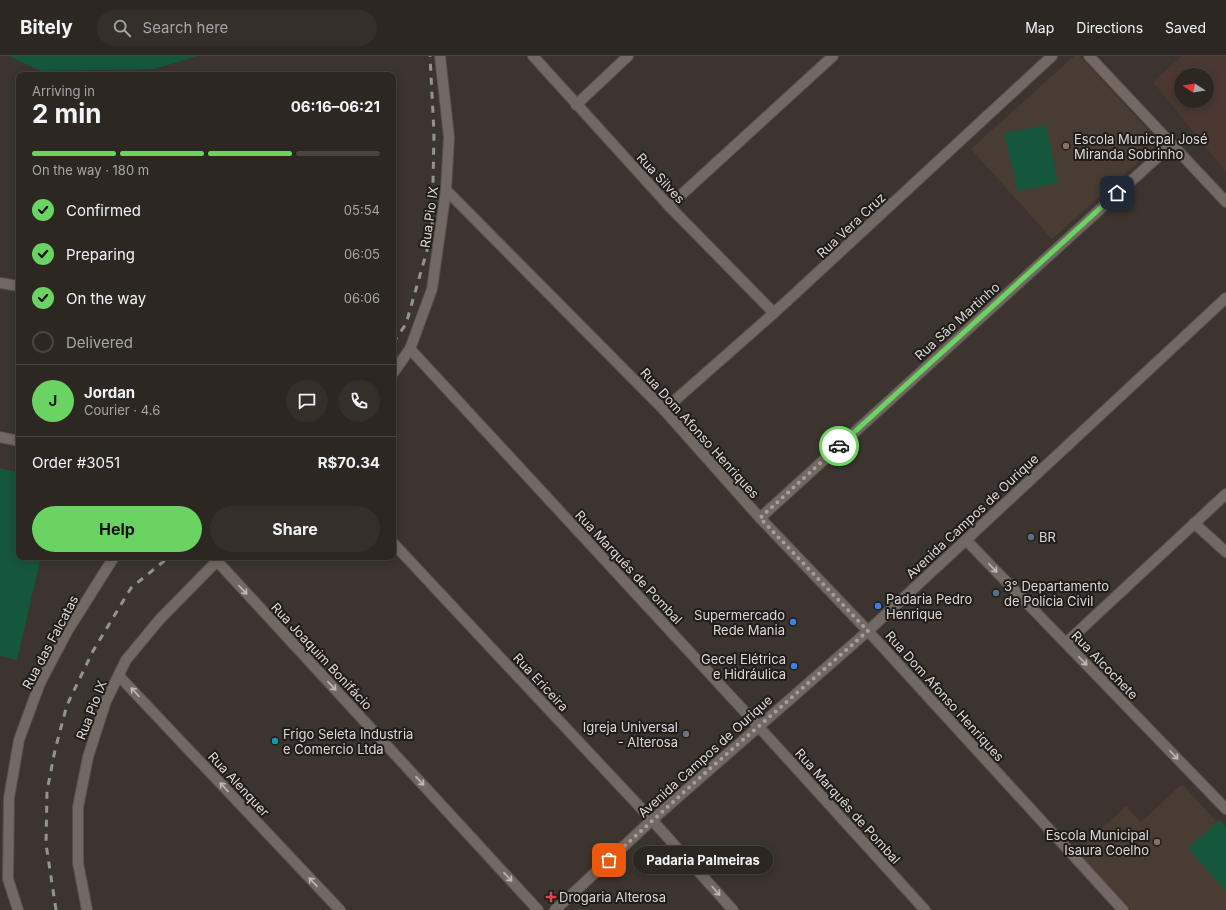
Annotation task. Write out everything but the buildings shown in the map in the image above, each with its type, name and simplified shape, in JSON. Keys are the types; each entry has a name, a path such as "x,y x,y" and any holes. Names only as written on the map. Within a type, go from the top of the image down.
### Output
{"street":[{"name":"Rua Pio IX","path":"396,369 410,349 432,288 446,190 449,137 440,56"},
{"name":"Rua Silves","path":"533,56 669,206 774,313"},
{"path":"576,105 628,56"},
{"path":"669,206 833,56"},
{"name":"Rua Vera Cruz","path":"664,410 774,313 1052,56"},
{"path":"1089,56 1226,202"},
{"name":"Rua São Martinho","path":"760,518 1172,144"},
{"name":"Rua Dom Afonso Henriques","path":"446,190 664,410 760,518 868,631 1123,910"},
{"path":"0,283 16,286"},
{"name":"Avenida Campos de Ourique","path":"555,910 652,820 868,631 1226,298"},
{"name":"Rua Marquês de Pombal","path":"410,349 758,726 925,910"},
{"path":"0,437 16,440"},
{"path":"1066,643 1226,494"},
{"path":"1194,523 1226,552"},
{"name":"Rua Alcochete","path":"966,540 1226,809"},
{"name":"Rua Ericeira","path":"396,546 652,820 733,910"},
{"name":"Rua das Falcatas","path":"18,910 4,878 9,798 19,740 40,683 68,630 112,560"},
{"name":"Rua Pio IX","path":"87,910 78,863 78,807 88,756 106,701 126,660 160,619 218,560"},
{"name":"Rua Joaquim Bonifácio","path":"220,560 538,910"},
{"name":"Rua Alenquer","path":"119,676 336,909"}],"shaded area":[{"name":"Escola Municpal José Miranda Sobrinho","path":"1074,56 1080,56 1160,143 1052,239 971,149"},
{"path":"1182,56 1226,56 1226,172 1174,108 1214,108 1214,68 1174,68 1174,108 1153,82"},
{"name":"Escola Municipal Isaura Coelho","path":"1182,784 1226,832 1226,910 1131,910 1077,852 1126,806 1141,822"}],"green space":[{"path":"9,56 198,56 154,69 41,71"},
{"path":"1046,125 1058,183 1018,191 1004,133"},
{"path":"0,468 16,472 16,560 40,560 17,660 0,656"},
{"path":"1220,820 1226,827 1226,892 1188,848"}],"railway":[{"path":"396,339 406,324 432,233 434,133 430,56"},
{"path":"56,910 46,844 47,791 55,750 67,705 93,651 131,588 165,560"}],"way so far":[{"path":"609,860 758,726 868,631 760,518 839,446"}],"place":[{"name":"Escola Municpal José Miranda Sobrinho","path":"1066,146"},
{"name":"BR","path":"1031,537"},
{"name":"3° Departamento de Polícia Civil","path":"996,593"},
{"name":"Padaria Pedro Henrique","path":"878,606"},
{"name":"Supermercado Rede Mania","path":"793,622"},
{"name":"Gecel Elétrica e Hidráulica","path":"794,666"},
{"name":"Igreja Universal - Alterosa","path":"686,734"},
{"name":"Frigo Seleta Industria e Comercio Ltda","path":"275,741"},
{"name":"Escola Municipal Isaura Coelho","path":"1157,842"},
{"name":"Padaria Palmeiras","path":"609,860"},
{"name":"Drogaria Alterosa","path":"551,897"}],"route":[{"path":"839,446 1117,193"}]}
